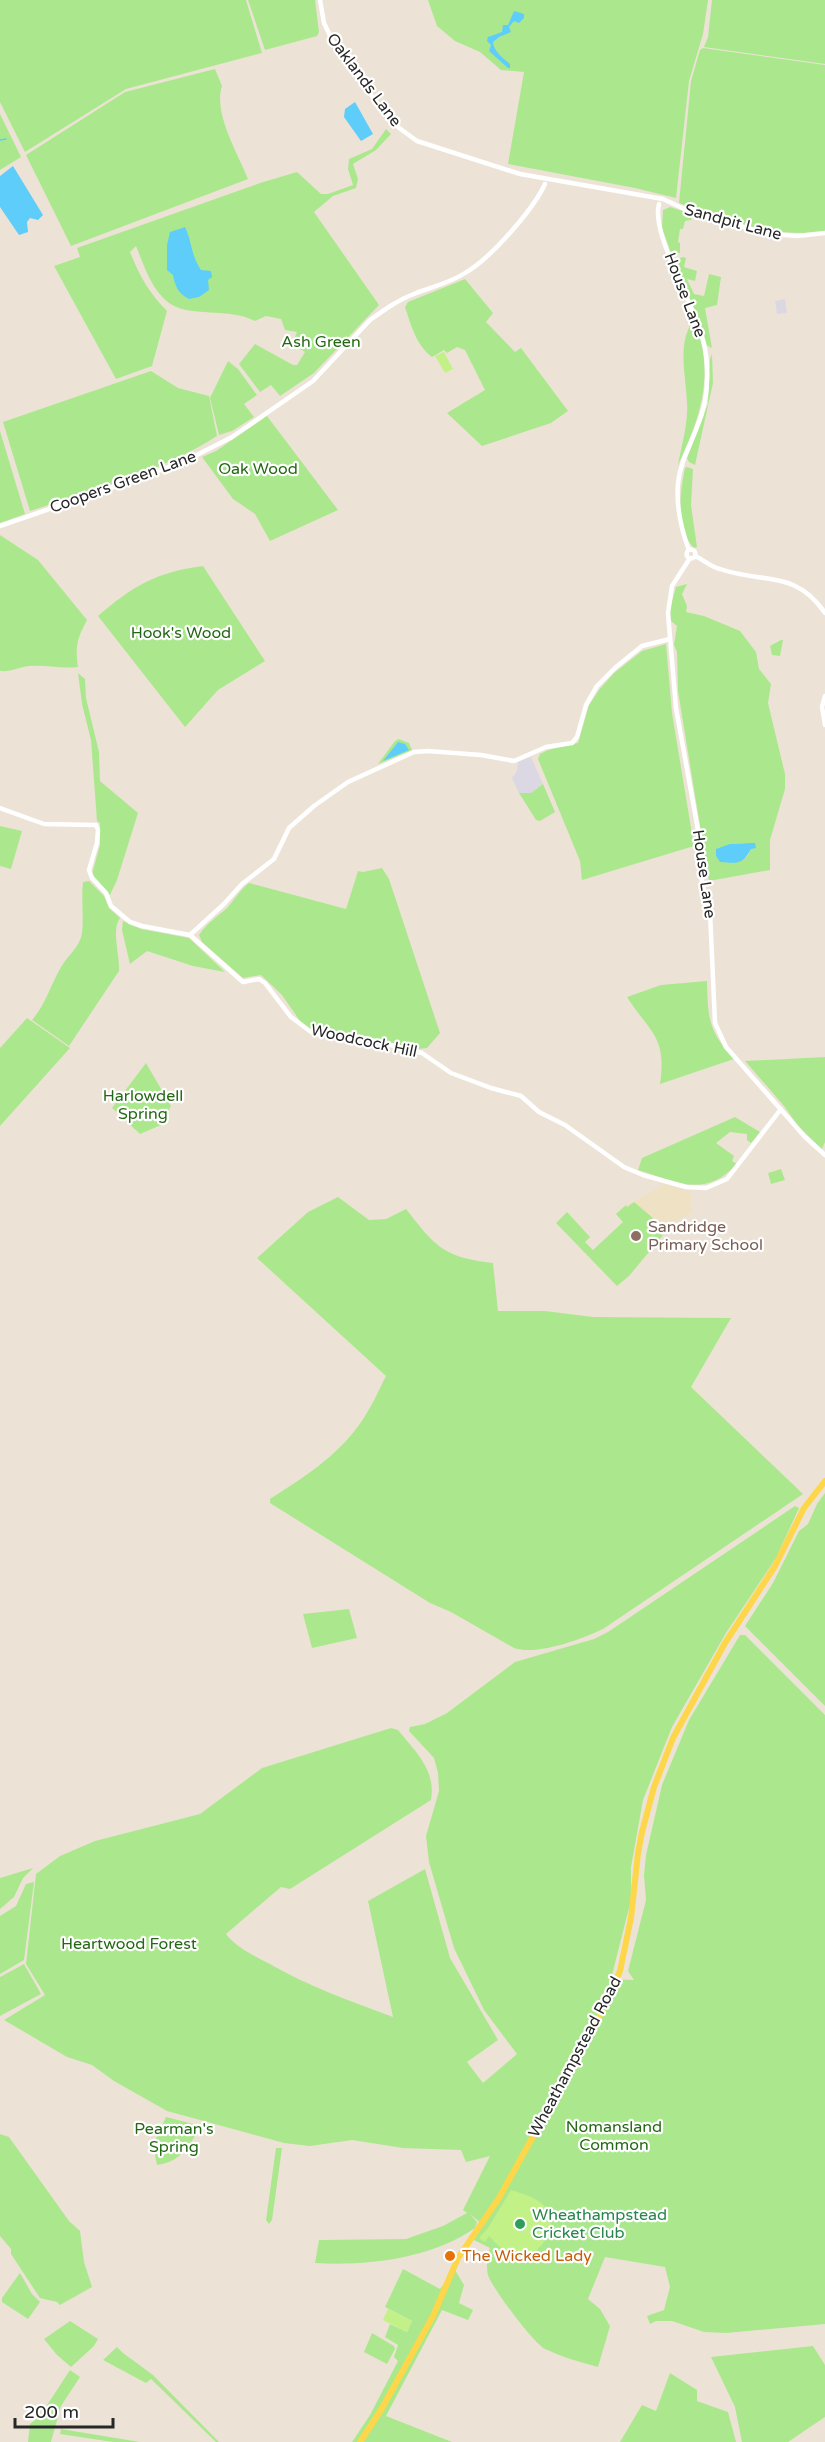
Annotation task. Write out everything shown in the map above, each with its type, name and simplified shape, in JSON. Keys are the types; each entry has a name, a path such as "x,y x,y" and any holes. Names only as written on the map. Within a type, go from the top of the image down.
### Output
{"main road":[{"name":"Wheathampstead Road","path":"360,2442 381,2410 433,2316 458,2258 499,2198 605,2006 620,1971 631,1918 642,1832 654,1787 673,1738 725,1643 775,1566 799,1516 825,1481"}],"street":[{"name":"Oaklands Lane","path":"320,0 324,23 331,39 387,117 401,130 421,143 546,181 648,198 662,203"},
{"name":"Coopers Green Lane","path":"0,526 148,475 191,458 241,431 313,381 370,320 381,312 413,294 459,276 477,265 526,214 546,181"},
{"name":"Sandpit Lane","path":"662,203 770,234 797,236 825,233"},
{"name":"House Lane","path":"662,203 659,214 662,236 698,322 707,361 705,402 682,463 678,483 679,516 689,550 687,554 692,557 676,579 668,606 676,708 698,830 702,882 710,912 715,1023 726,1047 813,1145 825,1155"},
{"path":"692,557 721,570 791,582 810,594 825,613"},
{"path":"0,808 44,824 96,825 97,843 89,870 92,878 106,893 111,906 130,921 142,926 190,935 242,884 270,863 277,855 289,828 314,806 348,782 414,752 481,755 513,762 546,747 572,743 577,737 586,705 597,686 642,646 670,639"},
{"path":"825,696 822,714 825,725"},
{"name":"Woodcock Hill","path":"190,935 243,982 259,979 265,982 291,1017 307,1030 315,1033 359,1037 422,1053 451,1073 521,1096 539,1112 565,1125 614,1162 643,1176 692,1188 714,1186 733,1174 781,1109"}],"shaded area":[{"path":"785,299 787,313 777,314 775,301"},
{"path":"531,757 543,784 531,793 519,793 512,778 517,771 518,762"},
{"name":"Sandridge Primary School","path":"665,1184 692,1192 690,1206 694,1211 671,1225 629,1276 617,1286 588,1256 623,1222 616,1214 622,1208"}],"green space":[{"path":"0,0 246,0 262,53 126,89 25,152 0,102"},
{"path":"248,0 315,0 319,32 317,36 265,50"},
{"path":"428,0 708,0 703,34 689,81 676,198 508,164 524,72 501,70 480,52 455,41 437,26"},
{"path":"712,0 825,0 825,64 704,47 708,37"},
{"path":"703,48 825,65 825,232 788,232 751,227 715,217 679,203 691,81 700,50"},
{"path":"215,69 222,86 220,97 224,121 248,179 71,246 26,155 125,92"},
{"path":"0,114 21,157 0,170"},
{"name":"Ash Green","path":"386,129 391,134 376,150 353,164 358,179 356,188 333,196 314,212 379,305 314,373 280,396 271,385 260,392 239,364 255,344 297,365 305,352 292,344 297,332 285,330 281,319 266,316 255,321 237,315 191,311 173,305 158,292 152,283 136,246 130,252 137,268 145,283 167,311 152,366 116,379 54,266 80,257 77,248 297,172 321,194 328,194 353,185 348,169 349,159 372,149"},
{"path":"670,207 692,214 691,220 685,221 683,229 680,229 678,242 680,253 671,253 662,228 663,210"},
{"path":"686,258 684,267 697,271 695,281 687,279 694,294 704,296 709,274 721,277 717,305 705,308 712,348 706,345 675,263 676,259"},
{"path":"465,279 493,313 486,322 515,352 521,348 568,411 551,423 482,446 447,413 485,390 465,350 457,347 447,353 444,350 432,357 418,341 405,307 408,302"},
{"path":"694,319 704,357 703,393 694,428 678,465 687,414 685,341"},
{"path":"444,352 453,369 445,373 435,356"},
{"path":"712,354 713,383 695,465 687,458 708,404"},
{"path":"228,361 238,369 257,395 244,404 254,417 232,431 219,435 210,398"},
{"path":"151,371 178,388 209,396 217,436 150,470 30,511 3,422"},
{"name":"Oak Wood","path":"267,416 338,510 270,541 255,514 233,499 202,457 216,451"},
{"path":"0,431 25,514 0,523"},
{"path":"687,467 693,469 691,505 697,547 694,548 684,531 680,510 683,478"},
{"path":"0,535 38,560 87,620 78,643 78,667 29,666 0,671"},
{"name":"Hook's Wood","path":"203,566 265,661 218,690 185,727 98,616 123,596 146,582 172,572"},
{"path":"687,584 682,594 687,606 686,612 704,616 740,631 756,652 759,669 771,684 768,703 785,774 785,789 770,840 770,870 709,881 678,691 677,652 674,645 677,626 671,621 670,609 676,587","holes":["750,843 745,858 728,862 730,844"]},
{"path":"783,640 780,656 772,655 770,646"},
{"path":"666,644 672,713 694,846 582,880 580,861 538,759 540,754 548,750 578,743 589,705 614,673 642,651"},
{"path":"78,673 85,679 86,698 99,752 100,781 138,813 110,895 92,874 100,845 100,823 97,821 91,740 82,704"},
{"path":"399,739 409,743 412,750 378,764 395,741"},
{"path":"543,784 555,812 540,821 536,820 519,793 531,793"},
{"path":"0,826 22,831 11,869 0,866"},
{"path":"382,868 389,879 440,1033 427,1048 418,1049 343,1032 309,1029 300,1021 282,995 261,975 243,978 202,942 199,935 249,883 346,909 358,871"},
{"path":"89,881 104,896 109,908 120,918 116,929 119,971 69,1046 32,1020 61,967 81,938 83,882"},
{"path":"123,921 141,929 189,938 225,972 193,966 147,951 130,964 122,930"},
{"path":"707,981 709,1015 714,1032 734,1059 660,1084 662,1068 659,1045 627,997 661,985"},
{"path":"27,1018 70,1048 0,1126 0,1048"},
{"path":"825,1057 825,1142 822,1149 799,1127 745,1061"},
{"name":"Harlowdell Spring","path":"146,1063 171,1106 161,1125 140,1134 112,1108"},
{"path":"735,1117 760,1132 751,1143 747,1140 747,1134 730,1132 716,1143 734,1156 732,1161 737,1164 725,1175 713,1181 690,1185 638,1170 642,1158"},
{"path":"781,1169 785,1180 771,1184 768,1173"},
{"path":"338,1197 369,1220 386,1219 406,1209 425,1233 442,1248 476,1261 493,1263 498,1311 545,1311 593,1317 731,1318 691,1387 803,1494 603,1629 572,1642 535,1650 514,1648 451,1612 430,1603 270,1503 270,1499 318,1466 350,1437 367,1413 386,1376 257,1258 308,1212"},
{"name":"Sandridge Primary School","path":"634,1202 653,1218 649,1226 663,1235 629,1276 617,1286 556,1223 567,1212 590,1237 585,1242 593,1250 623,1222 616,1214 626,1205 627,1207"},
{"path":"825,1493 825,1706 745,1626 773,1583 799,1531 808,1524"},
{"path":"795,1506 799,1508 776,1558 726,1633 672,1727 643,1800 631,1867 631,1900 611,1979 634,1980 628,1971 646,1900 644,1875 646,1855 662,1785 689,1720 740,1635 745,1635 825,1715 825,2324 726,2333 704,2332 672,2321 656,2321 650,2324 647,2316 664,2310 670,2287 665,2267 605,2257 588,2299 600,2309 610,2326 598,2367 558,2354 545,2349 532,2337 491,2282 487,2272 490,2248 470,2238 481,2223 470,2214 477,2222 475,2228 439,2247 377,2261 315,2263 319,2240 406,2239 443,2226 467,2213 463,2210 490,2156 466,2162 461,2150 403,2148 352,2140 310,2146 284,2143 167,2111 114,2081 92,2065 67,2057 4,2020 45,1995 26,1964 36,1874 60,1856 95,1841 200,1814 262,1768 391,1728 398,1730 428,1770 432,1789 431,1800 290,1889 281,1887 226,1934 246,1951 298,1979 393,2017 368,1901 425,1869 450,1958 498,2040 467,2062 483,2083 517,2054 484,2010 454,1948 429,1862 426,1836 439,1791 438,1773 434,1758 409,1731 410,1727 425,1724 447,1713 515,1662 594,1639 608,1632"},
{"path":"349,1609 357,1638 312,1648 303,1614"},
{"path":"33,1868 23,1878 14,1897 0,1909 0,1878"},
{"path":"34,1882 24,1960 0,1974 0,1916 16,1906 26,1884"},
{"path":"24,1964 41,1994 0,2016 0,1977"},
{"name":"Pearman's Spring","path":"166,2117 201,2126 184,2152 172,2160 157,2165 153,2145"},
{"path":"0,2134 9,2137 69,2221 80,2231 84,2262 92,2287 60,2305 57,2302 40,2298 11,2254 11,2249 0,2236"},
{"path":"276,2148 282,2148 272,2220 269,2224 266,2220"},
{"name":"Wheathampstead Cricket Club","path":"511,2190 539,2201 551,2215 548,2235 543,2243 538,2249 523,2255 513,2254 501,2248 489,2236 485,2242 479,2238 488,2228"},
{"path":"403,2269 440,2289 455,2270 464,2285 459,2303 473,2310 468,2320 442,2310 386,2416 452,2442 352,2442 370,2415 398,2361 394,2357 398,2345 385,2337 390,2324 407,2332 412,2321 385,2307"},
{"path":"20,2273 32,2294 40,2302 28,2319 2,2302 2,2298"},
{"path":"388,2309 412,2321 407,2332 383,2320"},
{"path":"70,2321 98,2339 94,2346 71,2367 44,2339"},
{"path":"372,2333 394,2346 395,2349 387,2364 364,2352"},
{"path":"813,2346 825,2365 825,2417 788,2442 742,2442 735,2407 711,2357"},
{"path":"117,2347 153,2375 219,2442 216,2442 151,2379 146,2383 103,2360"},
{"path":"70,2370 80,2377 61,2406 51,2442 28,2442 30,2424 40,2416"},
{"path":"670,2373 697,2390 697,2401 728,2412 736,2442 620,2442 642,2405 656,2411"},
{"path":"61,2429 140,2442 113,2442 60,2434"}],"water":[{"path":"514,11 524,14 524,18 519,23 514,21 509,27 511,32 493,42 497,52 510,64 508,68 489,51 491,45 487,41 488,37 502,32 503,25 508,25"},
{"path":"355,102 373,134 361,141 344,117 345,109"},
{"path":"13,166 43,215 38,220 30,218 27,222 28,232 19,235 0,207 0,176"},
{"path":"185,227 198,265 201,270 211,271 212,277 208,280 209,290 199,297 189,299 176,287 173,275 167,270 167,245 170,232"},
{"path":"398,742 405,744 409,750 383,761"},
{"path":"755,843 756,848 751,849 745,858 738,862 720,862 716,856 716,849 730,844"}],"waterway":[{"path":"0,140 6,139"}],"place":[{"name":"Sandridge Primary School","path":"636,1236"},
{"name":"Wheathampstead Cricket Club","path":"520,2224"},
{"name":"The Wicked Lady","path":"450,2256"}],"park label":[{"name":"Heartwood Forest","path":"129,1944"},
{"name":"Nomansland Common","path":"614,2136"}]}
